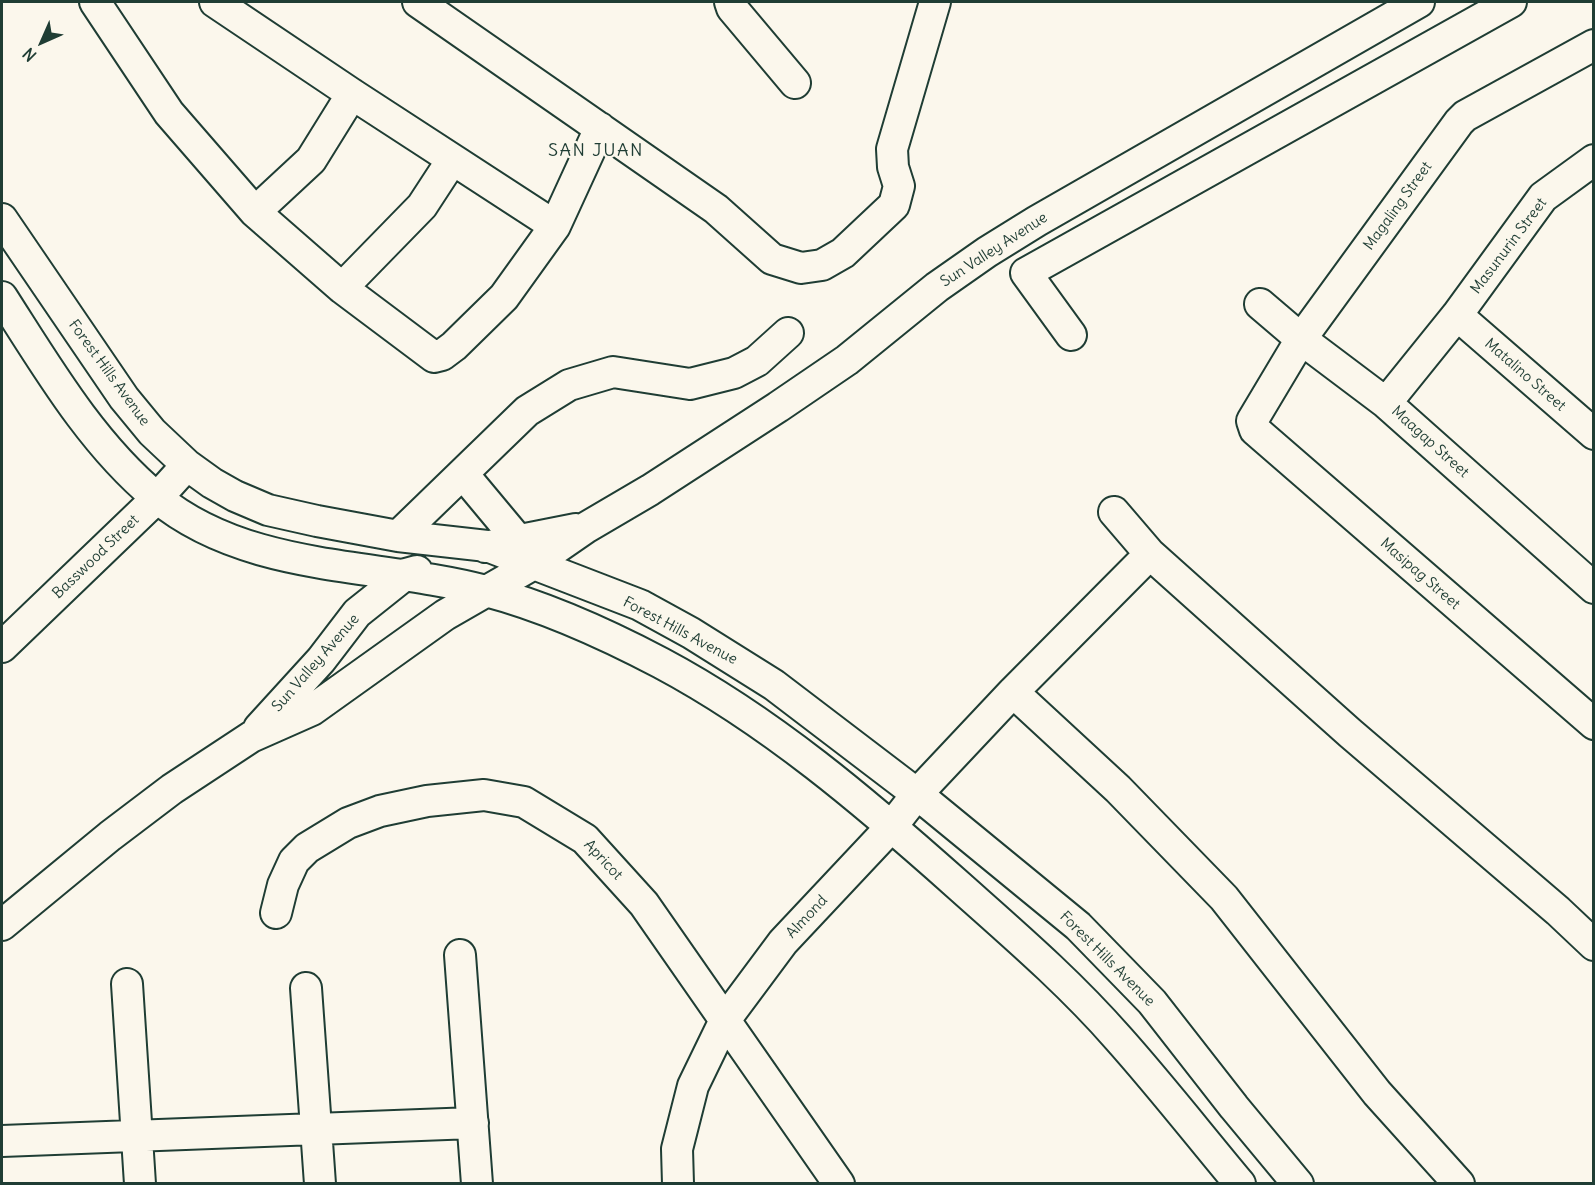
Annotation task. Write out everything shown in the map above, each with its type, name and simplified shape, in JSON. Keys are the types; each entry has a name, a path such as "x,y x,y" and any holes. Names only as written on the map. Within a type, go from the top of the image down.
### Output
{"street":[{"path":"94,2 169,113 255,212 342,288 434,357 442,355 454,346 504,297 555,226 600,128"},
{"path":"215,2 555,226"},
{"path":"418,2 716,209 772,259 801,268 822,266 843,253 894,206 899,186 893,167 892,149 935,2"},
{"path":"730,2 732,8 795,83"},
{"name":"Sun Valley Avenue","path":"2,925 110,836 172,789 250,737 312,710 445,615 487,591 525,553 587,527 650,490 788,401 847,360 937,287 987,252 1419,2"},
{"path":"1071,335 1026,273 1511,2"},
{"name":"Magaling Street","path":"1252,421 1301,339 1459,122 1465,116 1593,45"},
{"path":"255,212 311,159 352,94"},
{"path":"342,288 422,206 452,160"},
{"name":"Masunurin Street","path":"1386,403 1457,315 1544,197 1593,160"},
{"name":"Forest Hills Avenue","path":"2,219 124,398 152,432 188,465 227,492 268,510 317,521 398,536 487,546 525,553 640,605 691,633 774,685 917,795 1078,926 1152,1002 1298,1184"},
{"path":"2,297 88,425 123,466 157,498 199,526 264,552 406,574 487,591 561,617 618,640 667,667 728,703 790,746 892,826 1052,969 1116,1035 1239,1184"},
{"name":"Maagap Street","path":"1260,304 1301,339 1386,403 1593,588"},
{"name":"Matalino Street","path":"1457,315 1593,434"},
{"path":"398,536 526,411 569,385 613,372 650,380 690,384 734,373 757,361 788,333"},
{"name":"Masipag Street","path":"1252,421 1255,430 1593,724"},
{"name":"Basswood Street","path":"2,646 157,498 188,465"},
{"path":"463,474 525,553"},
{"path":"1114,512 1150,554 1341,725 1558,911 1593,945"},
{"name":"Sun Valley Avenue","path":"250,737 321,660 357,613 406,574 487,546"},
{"name":"Almond","path":"678,1184 677,1149 693,1086 725,1020 783,942 1013,692 1150,554"},
{"path":"1013,692 1118,789 1224,898 1377,1093 1459,1184"},
{"name":"Apricot","path":"276,913 283,885 294,861 307,848 348,823 380,811 427,801 484,795 524,802 585,839 644,904 839,1184"},
{"path":"460,955 477,1184"},
{"path":"128,984 140,1184"},
{"path":"306,988 320,1184"},
{"path":"2,1141 137,1134 472,1123"}],"district":[{"name":"SAN JUAN","path":"596,151"}]}
